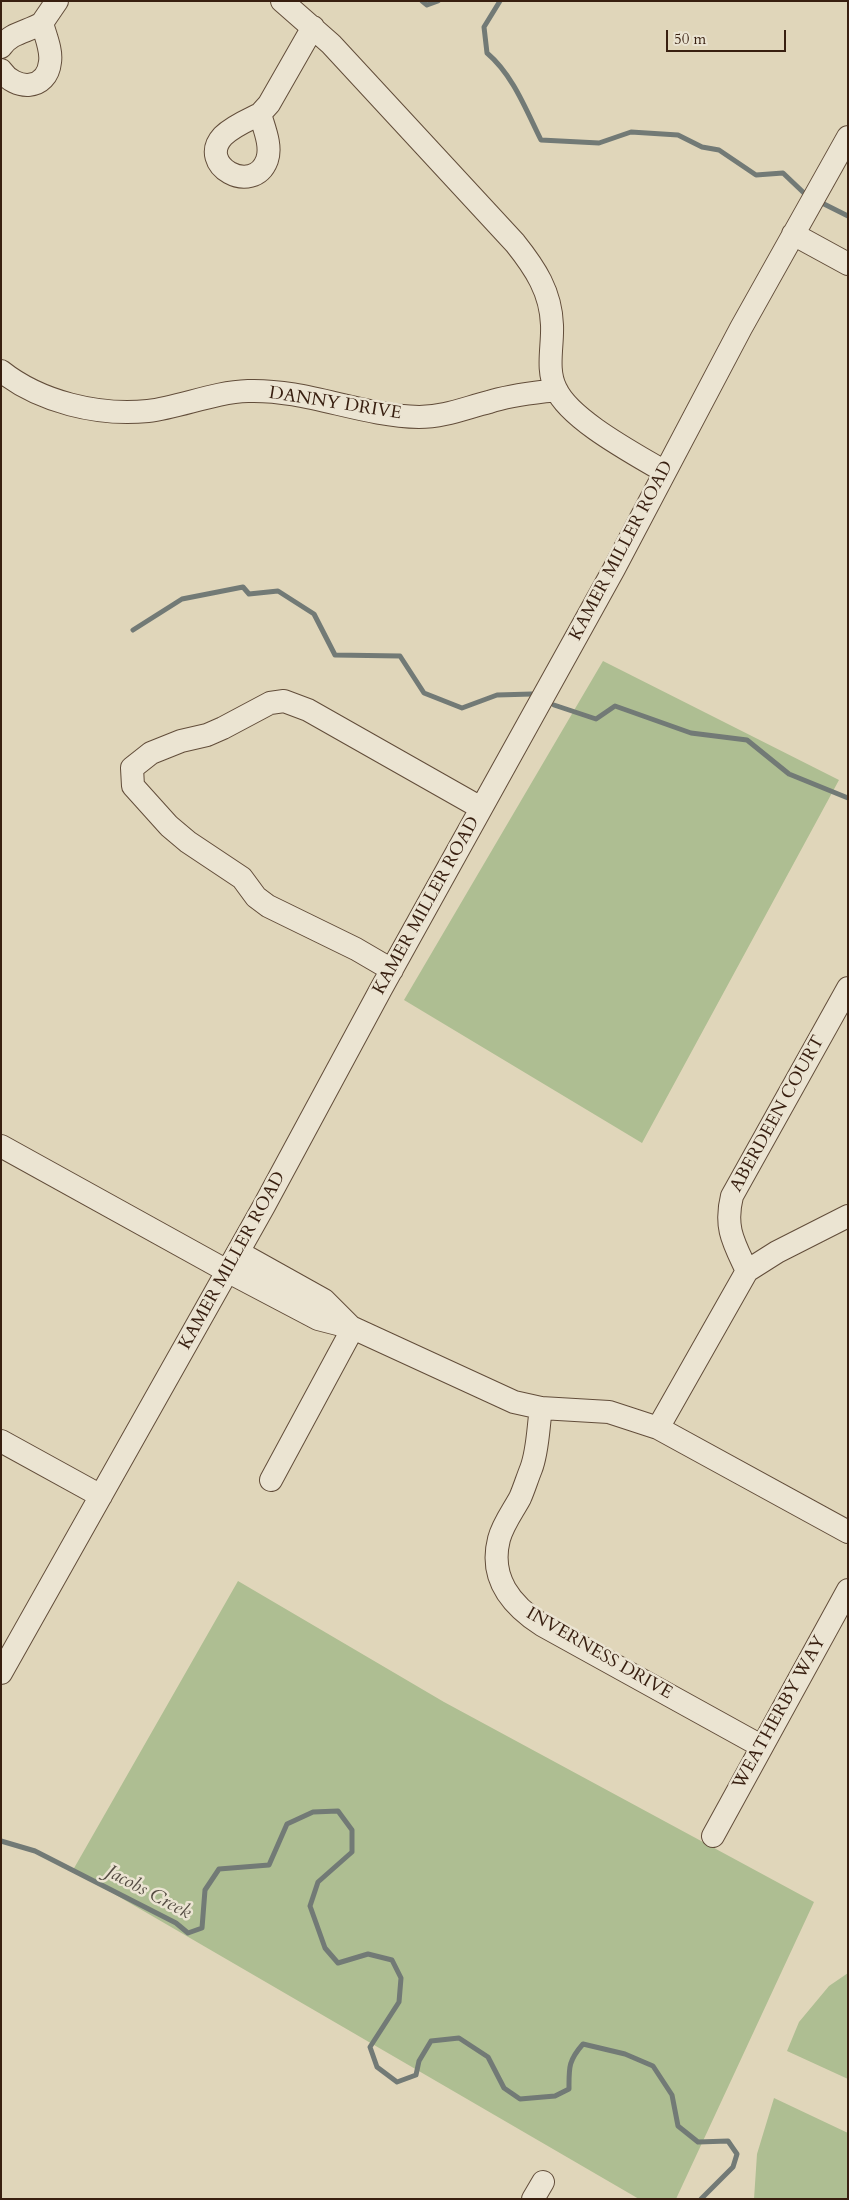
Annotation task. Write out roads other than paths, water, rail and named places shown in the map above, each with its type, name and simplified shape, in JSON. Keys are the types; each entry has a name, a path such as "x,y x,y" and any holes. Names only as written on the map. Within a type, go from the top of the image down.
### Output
{"street":[{"path":"1,47 12,36 33,29 42,23 56,1"},
{"path":"282,1 313,27 508,236 535,268 548,297 551,311 551,376 556,390 570,408 590,425 665,472"},
{"path":"1,70 14,83 23,85 33,85 42,79 48,71 51,62 42,23"},
{"path":"260,114 269,104 313,27"},
{"name":"KAMER MILLER ROAD","path":"1,1673 238,1252 614,569 793,234 848,136"},
{"path":"793,234 848,264"},
{"name":"DANNY DRIVE","path":"2,372 43,395 64,403 106,411 127,412 148,411 247,391 289,394 398,415 420,417 458,412 489,402 556,390"},
{"path":"392,970 356,948 268,906 256,897 242,878 188,842 169,826 133,786 132,768 151,753 180,741 223,728 270,703 284,701 308,710 482,808"},
{"name":"ABERDEEN COURT","path":"747,1271 728,1228 728,1212 732,1196 848,988"},
{"path":"1,1146 318,1319 353,1328 514,1402 541,1408 609,1412 658,1428 848,1532"},
{"path":"658,1428 747,1271 765,1259 848,1216"},
{"path":"238,1252 324,1300 353,1328"},
{"path":"271,1480 353,1328"},
{"name":"INVERNESS DRIVE","path":"541,1408 532,1466 521,1495 499,1538 498,1570 502,1584 509,1596 518,1607 542,1625 761,1746"},
{"path":"1,1441 101,1496"},
{"name":"WEATHERBY WAY","path":"713,1836 848,1590"}],"waterway":[{"path":"422,1 427,5 438,1"},
{"path":"500,1 484,27 487,53 512,82 541,140 599,143 631,132 678,135 702,147 719,150 756,175 783,173 804,193"},
{"path":"818,201 848,216"},
{"path":"133,630 182,599 243,587 249,594 278,591 314,614 335,655 400,656 424,693 462,708 497,695 532,694"},
{"path":"554,705 596,719 615,706 691,733 747,740 789,774 848,798"},
{"name":"Jacobs Creek","path":"1,1841 35,1851 176,1923 188,1933 202,1928 205,1890 219,1869 269,1865 287,1824 313,1812 338,1811 352,1830 352,1852 318,1882 310,1906 325,1948 338,1963 368,1954 392,1960 401,1978 399,2002 370,2047 377,2067 397,2082 416,2075 419,2061 431,2041 459,2038 488,2057 504,2088 520,2099 555,2096 569,2089 570,2065 574,2055 583,2044 625,2054 653,2066 672,2095 678,2126 698,2142 728,2141 737,2154 733,2167 701,2199"}]}
